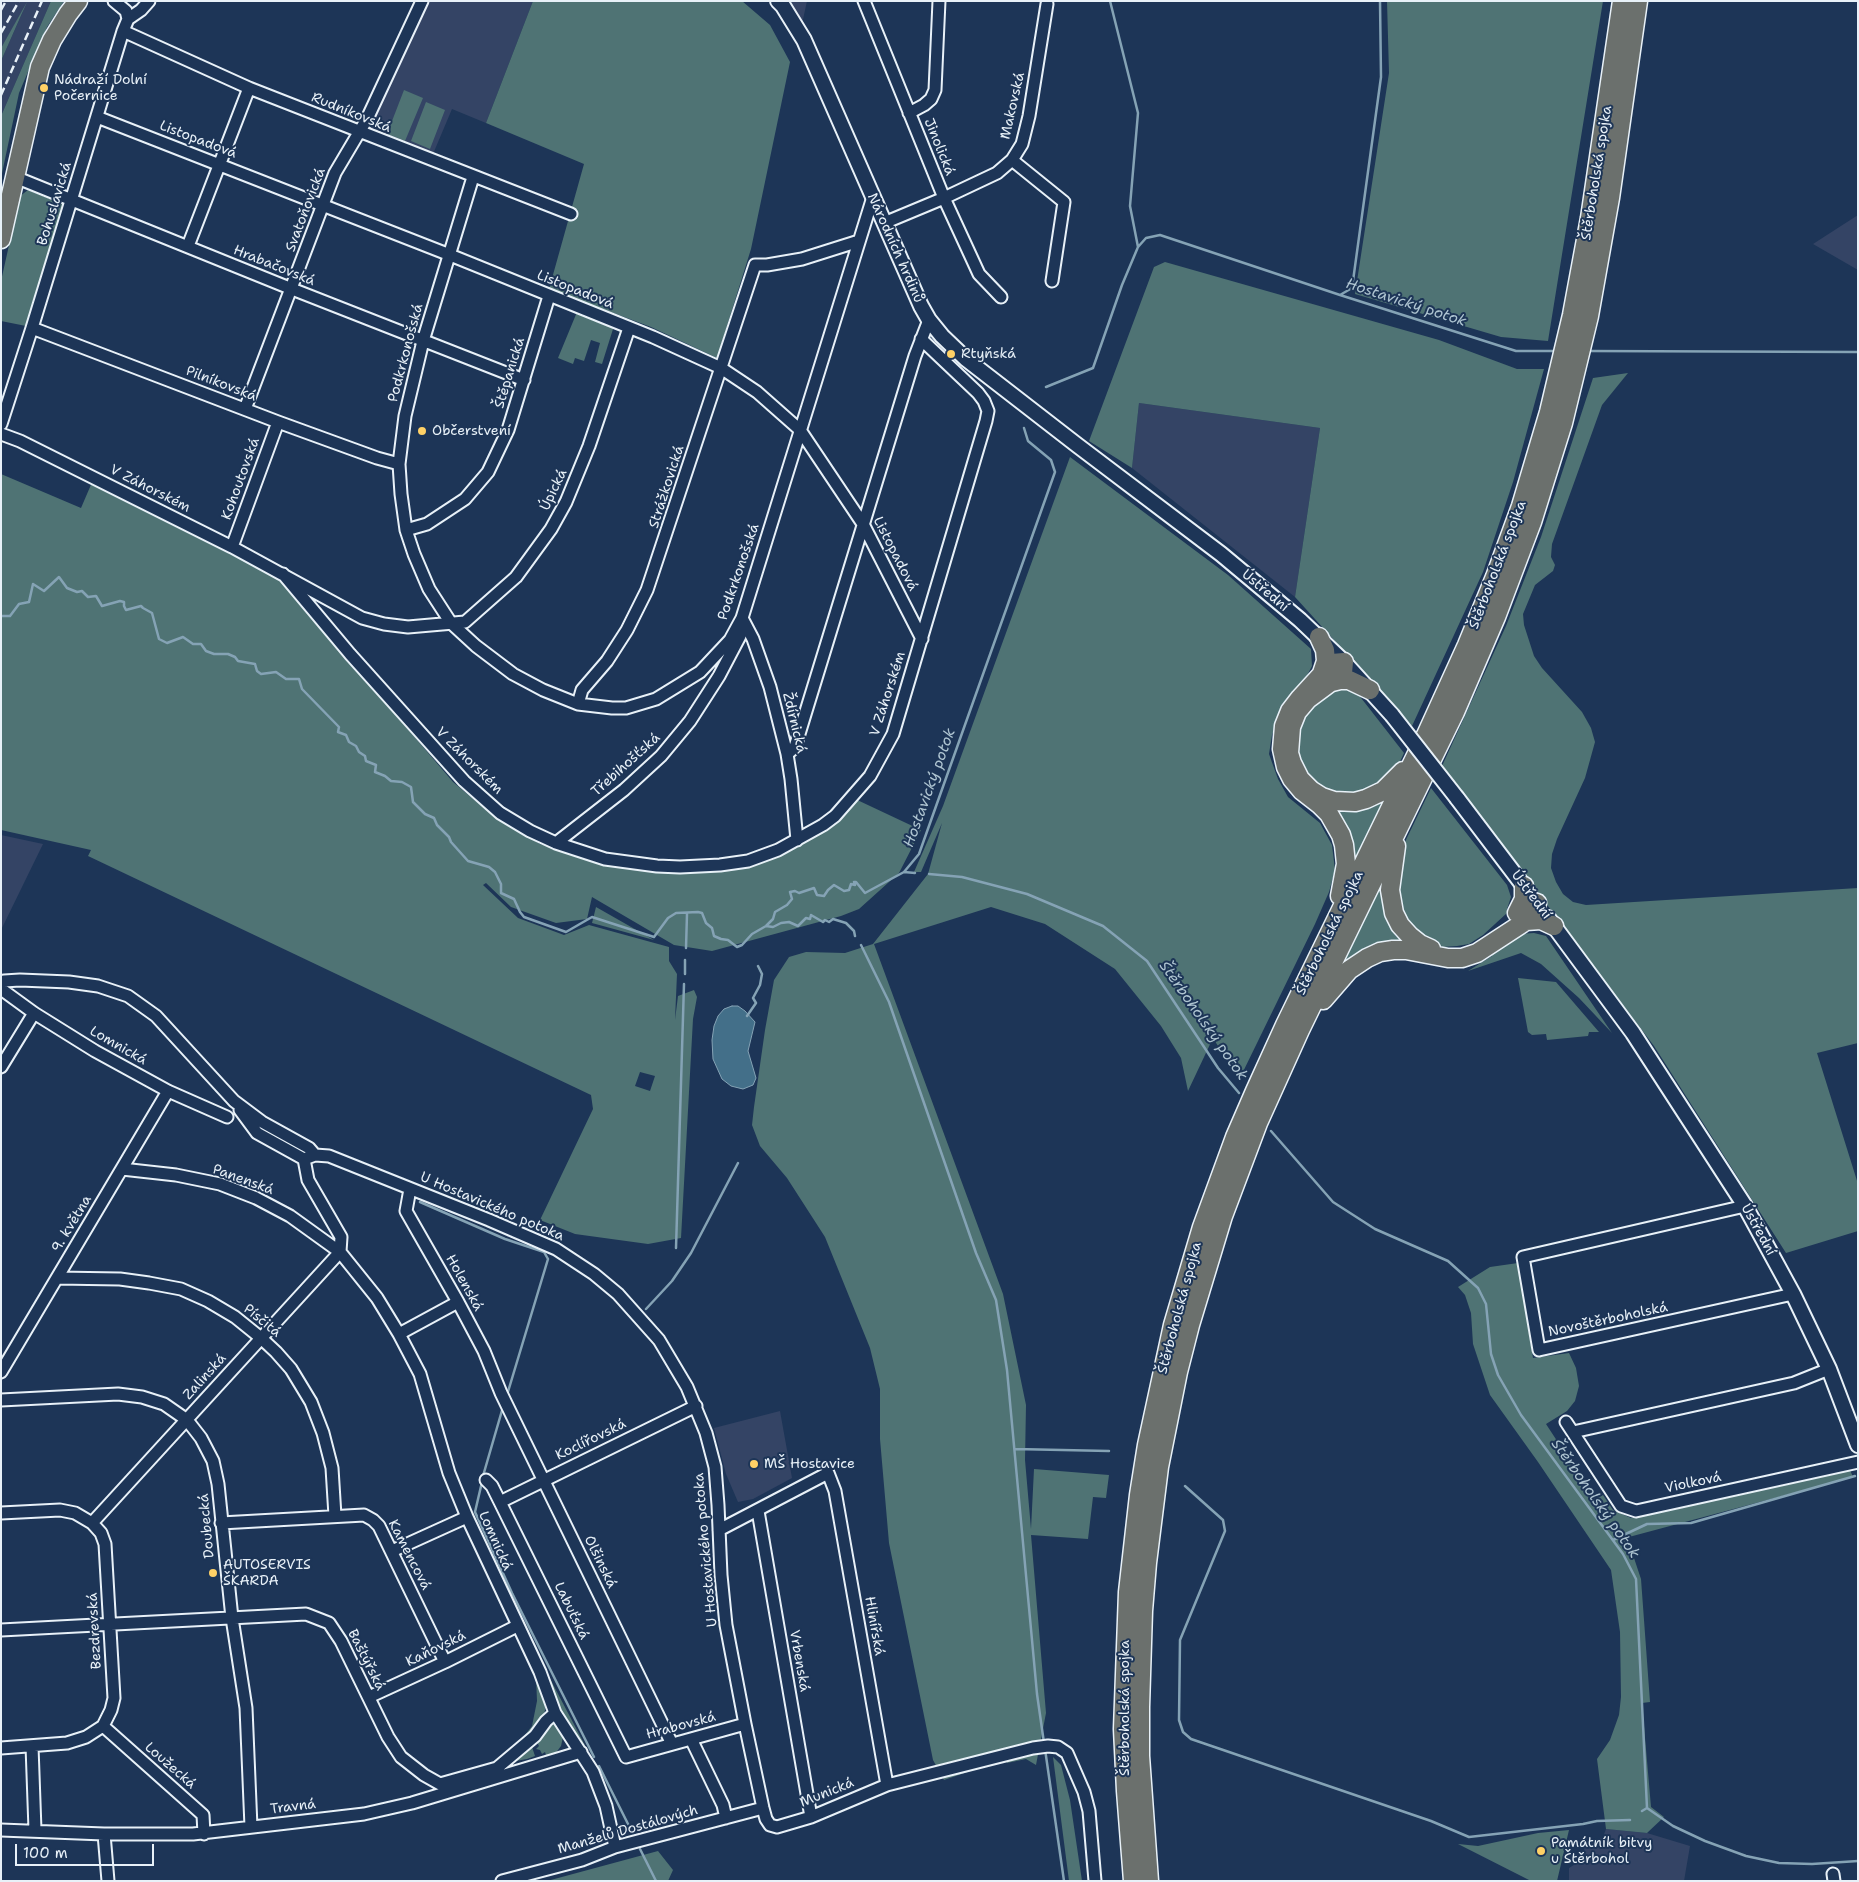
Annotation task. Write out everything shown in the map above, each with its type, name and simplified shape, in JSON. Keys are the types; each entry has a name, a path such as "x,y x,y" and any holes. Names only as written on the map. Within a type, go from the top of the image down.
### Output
{"main road":[{"path":"1,239 40,67 52,40 78,1"},
{"name":"Štěrboholská spojka","path":"1576,340 1590,218 1622,1"},
{"name":"Štěrboholská spojka","path":"1133,1881 1123,1729 1125,1648 1133,1544 1151,1420 1173,1325 1186,1277 1218,1181 1254,1091 1426,735 1477,623 1503,556 1569,366 1607,215 1638,1"},
{"name":"Štěrboholská spojka","path":"1149,1881 1140,1756 1140,1668 1147,1563 1159,1467 1178,1372 1204,1274 1222,1216 1249,1146 1300,1030 1455,712 1516,568 1551,464 1569,366"},
{"path":"1320,637 1325,650 1327,678 1302,705 1294,719 1289,736 1289,753 1296,772 1305,785 1317,795 1334,801 1361,801 1378,794 1403,771 1426,735"},
{"path":"1329,934 1345,876 1344,845 1338,828 1329,814 1302,791 1292,779 1286,767 1282,749 1284,726 1290,711 1327,678 1343,673 1344,662"},
{"path":"1327,678 1348,680 1370,690"},
{"path":"1405,814 1394,856 1390,890 1394,913 1400,926 1420,944 1431,949 1448,952 1466,950 1523,916 1541,920 1554,926"},
{"path":"1523,916 1524,886"},
{"path":"1300,1030 1336,983 1349,970 1367,958 1387,951 1400,950 1440,958 1462,958 1484,949 1523,916 1530,902 1537,903"}],"street":[{"path":"114,1 126,11 128,19 141,10 148,1"},
{"name":"Svatoňovická","path":"245,409 335,172 360,132 422,1"},
{"name":"Národních hrdinů","path":"778,1 804,40 917,298 929,320 942,336 966,359 1077,446"},
{"name":"Jinolická","path":"864,1 944,198 979,274 1001,296"},
{"path":"909,114 931,99 935,90 939,1"},
{"name":"Makovská","path":"884,223 997,173 1012,160 1022,144 1029,116 1047,4"},
{"name":"Bohuslavická","path":"1,424 128,19"},
{"name":"Rudníkovská","path":"124,32 249,88 571,214"},
{"path":"188,246 249,88"},
{"name":"Listopadová","path":"97,117 450,255 653,337 721,368 757,392 800,430 864,524 922,639"},
{"path":"1012,160 1064,202 1052,281"},
{"name":"Hrabačovská","path":"15,177 423,342 524,380"},
{"name":"Podkrkonošská","path":"473,177 423,342 405,416 400,464 401,494 406,530 429,589 451,623 476,646 513,674 543,690 578,704 595,707 626,708 656,699 670,692 710,664 730,640 742,618 873,197"},
{"name":"Strážkovická","path":"578,704 582,690 607,661 627,630 648,590 755,265 767,265 802,259 858,241"},
{"name":"Štěpanická","path":"406,530 427,524 465,499 488,472 508,430 549,296"},
{"path":"787,754 795,746 921,339 929,320"},
{"name":"Pilníkovská","path":"32,328 278,422 377,458 400,464"},
{"name":"Úpická","path":"451,623 466,622 498,595 516,577 551,529 579,475 628,328"},
{"name":"V Záhorském","path":"283,574 350,654 464,781 500,813 530,831 556,843 605,859 628,863 680,867 748,861 778,850 835,816 870,776 893,734 986,421 988,411 978,393 921,339"},
{"name":"Kohoutovská","path":"232,547 278,422"},
{"name":"V Záhorském","path":"1,434 20,441 232,547 362,618 384,624 408,626 451,623"},
{"name":"Ústřední","path":"1077,446 1221,554 1320,637 1392,715 1457,798 1633,1033 1745,1206 1793,1294 1828,1369 1858,1445"},
{"name":"Ždírnická","path":"742,618 753,639 770,687 787,754 797,840"},
{"name":"Třebihošťská","path":"556,843 624,790 661,756 690,721 719,676 740,636 742,618"},
{"path":"1,983 4,981 20,980 69,982 98,986 128,996 156,1016 234,1101 257,1133 310,1157"},
{"name":"Lomnická","path":"1,989 34,1013 95,1051 168,1091 227,1117"},
{"path":"1,1068 34,1013"},
{"name":"9. května","path":"1,1372 168,1091"},
{"name":"U Hostavického potoka","path":"310,1157 329,1156 556,1249 594,1274 618,1294 659,1340 679,1370 706,1433 714,1467 720,1530 720,1575 726,1625 744,1724 763,1808 770,1825 777,1827"},
{"name":"Lomnická","path":"310,1157 308,1180 341,1237 340,1252 378,1298 420,1374 449,1472 467,1518 516,1626 540,1672 556,1713 593,1772 606,1806 615,1847"},
{"name":"Panenská","path":"122,1169 176,1175 220,1184 247,1194 290,1216 340,1252"},
{"name":"Holenská","path":"410,1189 406,1211 458,1302 491,1366 501,1393"},
{"name":"Novoštěrboholská","path":"1745,1206 1523,1256 1539,1350 1793,1294"},
{"name":"Zalinská","path":"92,1523 340,1252"},
{"name":"Písčitá","path":"57,1278 120,1279 181,1289 235,1317 261,1338 291,1369 312,1402 323,1433 332,1468 336,1516"},
{"path":"399,1334 458,1302"},
{"name":"Violková","path":"1828,1369 1794,1383 1570,1427 1621,1506 1636,1511 1858,1462"},
{"name":"Olšinská","path":"501,1393 672,1744"},
{"name":"Doubecká","path":"1,1400 118,1394 142,1397 164,1404 187,1420 201,1438 213,1461 218,1484 232,1618 246,1708 251,1827"},
{"name":"Koclířovská","path":"500,1502 543,1479 696,1406"},
{"name":"Hlinířská","path":"758,1511 828,1473 835,1491 887,1785"},
{"name":"Labuťská","path":"486,1480 492,1486 626,1756"},
{"path":"1,1513 60,1510 75,1513 92,1523"},
{"path":"720,1530 758,1511"},
{"name":"Vrbenská","path":"758,1511 811,1817"},
{"name":"Kamencová","path":"221,1523 364,1515 373,1520 379,1526 392,1551 445,1662"},
{"path":"392,1551 467,1518"},
{"name":"Bezdrevská","path":"92,1523 105,1544 114,1698 111,1710 102,1726"},
{"name":"Baštýřská","path":"1,1630 306,1614 329,1623 341,1641 388,1737 401,1757 424,1776 440,1784 497,1768 536,1736 546,1721 556,1713"},
{"name":"Kaňovská","path":"369,1697 445,1662 516,1626"},
{"name":"Hrabovská","path":"626,1756 744,1724"},
{"path":"1,1748 67,1743 86,1738 102,1726"},
{"name":"Loužecká","path":"102,1726 203,1815 204,1834"},
{"path":"692,1739 723,1805 726,1818"},
{"path":"32,1746 36,1830"},
{"name":"Munická","path":"777,1827 811,1817 887,1785 1045,1746 1058,1747 1066,1753 1084,1792 1088,1811 1094,1881"},
{"name":"Travná","path":"1,1830 104,1834 204,1834 364,1814 412,1803 581,1752"},
{"name":"Manželů Dostálových","path":"502,1881 582,1860 615,1847 763,1808"},
{"path":"104,1834 108,1881"}],"shaded area":[{"path":"1,1 51,1 1,116 1,61 24,9 1,48"},
{"path":"426,1 533,1 486,123 452,109 433,154 367,128"},
{"path":"788,1 807,1 802,24"},
{"path":"1858,215 1858,270 1813,244"},
{"path":"1139,403 1320,428 1295,597 1132,468"},
{"path":"1,835 43,844 1,930"},
{"path":"738,1006 755,1022 748,1051 756,1078 753,1085 743,1089 731,1086 722,1079 713,1059 712,1040 714,1026 718,1016 724,1009"},
{"path":"780,1411 792,1478 753,1499 738,1502 726,1474 714,1428"},
{"path":"1606,1829 1647,1833 1690,1846 1684,1881 1569,1881 1569,1868 1582,1860 1585,1846 1603,1837"}],"green space":[{"path":"51,1 64,1 47,27 19,93 1,178 1,116"},
{"path":"533,1 742,1 770,25 790,62 751,249 717,358 651,327 549,289 584,164 486,123"},
{"path":"1387,1 1603,1 1548,341 1501,337 1355,294 1389,73"},
{"path":"27,2 1,61 1,48"},
{"path":"404,90 423,98 405,141 387,134"},
{"path":"426,102 445,110 430,149 411,141"},
{"path":"28,190 62,204 62,208 26,326 1,321 1,281 20,196"},
{"path":"1165,262 1439,340 1517,369 1544,369 1513,482 1483,572 1412,726 1295,597 1320,428 1139,403 1132,468 1089,441 1154,267"},
{"path":"577,312 611,325 613,329 602,364 595,362 600,343 591,340 584,361 575,358 573,364 558,358"},
{"path":"1628,373 1602,405 1552,544 1551,557 1555,565 1553,571 1535,585 1523,614 1524,625 1534,656 1542,668 1582,712 1591,728 1595,742 1585,778 1557,839 1552,854 1551,868 1563,894 1573,902 1586,905 1858,888 1858,1043 1817,1053 1858,1184 1858,1231 1786,1253 1654,1046 1442,766 1506,626 1541,537 1593,378"},
{"path":"1070,457 1228,575 1311,649 1312,666 1303,683 1278,717 1272,735 1269,754 1278,779 1288,797 1320,823 1332,845 1335,870 1329,892 1315,924 1239,1080 1213,1038 1188,1091 1181,1058 1161,1026 1115,969 1045,924 991,907 874,944 1003,1294 1026,1405 1025,1460 1031,1529 1034,1469 1109,1475 1106,1498 1093,1497 1088,1539 1031,1535 1046,1713 1036,1765 1026,1759 1007,1763 1006,1759 944,1780 933,1760 889,1543 880,1439 880,1389 870,1348 825,1237 787,1178 760,1146 752,1125 774,980 789,957 806,952 845,953 873,944 928,874 942,823 921,872 914,872 943,806"},
{"path":"1,474 81,508 93,480 144,503 279,578 453,782 484,808 540,844 607,863 736,867 798,843 853,798 921,830 899,873 859,909 841,916 712,951 674,945 592,897 587,919 556,923 511,907 486,883 483,885 518,918 564,935 589,925 669,947 669,961 677,974 675,1020 678,996 694,990 697,997 693,1019 681,1238 648,1244 575,1234 540,1220 593,1109 591,1095 88,856 91,850 1,830","holes":["640,1072 655,1076 650,1091 635,1086"]},
{"path":"1346,688 1358,694 1404,753 1397,768 1388,780 1358,797 1319,791 1296,759 1301,716 1335,689"},
{"path":"1431,788 1507,885 1511,897 1507,913 1483,935 1469,944 1443,947 1432,943 1405,923 1396,896 1403,846"},
{"path":"1384,801 1357,857 1354,856 1349,830 1337,811 1356,811 1373,807"},
{"path":"1381,884 1385,913 1395,935 1402,941 1384,942 1365,948 1341,964"},
{"path":"596,907 654,940 592,923"},
{"path":"1534,933 1546,936 1612,1033 1579,998 1541,964 1521,953 1468,971 1492,956 1490,952 1519,934"},
{"path":"1518,978 1556,982 1599,1032 1589,1032 1588,1036 1547,1040 1546,1034 1532,1035 1528,1032"},
{"path":"1518,1263 1533,1358 1569,1353 1576,1368 1579,1386 1575,1401 1567,1411 1546,1424 1595,1499 1603,1495 1613,1510 1631,1518 1850,1470 1853,1477 1629,1537 1627,1544 1641,1579 1650,1702 1642,1703 1651,1807 1664,1817 1647,1833 1606,1829 1597,1759 1610,1740 1619,1715 1621,1697 1620,1632 1611,1570 1490,1395 1473,1344 1471,1313 1465,1295 1458,1287 1490,1267"},
{"path":"546,1671 588,1751 586,1752 559,1709"},
{"path":"536,1676 544,1689 546,1705 544,1715 538,1727 514,1749 532,1726 537,1701"},
{"path":"553,1724 561,1728 563,1737 561,1746 555,1754 547,1758 545,1752 542,1754 540,1750 536,1749 539,1746 536,1740 549,1725"},
{"path":"531,1744 535,1756 510,1762"},
{"path":"1053,1757 1061,1765 1070,1800 1082,1881 1069,1881"},
{"path":"1569,1830 1557,1881 1531,1881 1458,1844 1478,1846 1538,1833"},
{"path":"658,1851 673,1870 668,1881 547,1881"}],"waterway":[{"path":"1110,1 1138,113 1130,206 1138,247"},
{"path":"1340,295 1352,288 1381,77 1380,1"},
{"name":"Hostavický potok","path":"1046,387 1093,368 1122,285 1138,247 1146,238 1160,235 1516,351 1556,351"},
{"name":"Hostavický potok","path":"1587,351 1858,352"},
{"name":"Hostavický potok","path":"1,616 10,616 19,604 29,602 33,584 44,591 59,577 67,588 77,592 82,591 88,597 96,596 102,606 120,601 124,602 126,610 141,606 152,613 159,639 167,643 183,637 193,644 201,644 206,651 214,654 228,654 235,657 238,661 255,664 257,671 261,674 276,672 286,679 299,679 302,689 339,727 338,732 346,735 349,742 356,746 359,752 365,756 366,761 376,765 375,772 391,781 402,782 411,787 413,802 425,814 434,818 437,825 468,861 489,867 495,872 501,884 501,893 514,899 524,917 566,932 592,917 654,937 668,918 676,913 698,912 702,913 706,923 712,928 714,936 728,940 737,947 742,945 752,934 766,926 773,919 775,912 787,905 792,899 790,892 795,891 799,893 814,888 817,895 824,896 834,885 844,891 849,890 851,884 855,885 854,882 856,882 865,893 904,872 919,854 1055,472 1051,460 1028,441 1024,428"},
{"name":"Štěrboholský potok","path":"904,872 915,873"},
{"name":"Štěrboholský potok","path":"929,874 962,877 1027,894 1103,926 1147,961 1218,1068 1239,1093"},
{"path":"686,948 687,914"},
{"path":"766,926 773,927 789,922 798,926 806,918 810,919 811,915 823,922 825,920 829,922 833,919 846,923 854,931 855,936"},
{"path":"861,945 889,1002 976,1253 996,1300 1007,1370 1037,1694 1044,1743"},
{"path":"685,960 685,974"},
{"path":"747,1016 756,1003 753,998 760,985 762,974 758,966"},
{"path":"676,1248 684,984"},
{"name":"Štěrboholský potok","path":"1271,1131 1333,1202 1375,1229 1448,1261 1478,1288 1486,1304 1491,1354 1498,1375 1521,1415 1623,1554 1636,1579 1647,1808 1673,1826 1705,1841 1746,1856 1779,1863 1812,1864 1858,1861"},
{"path":"646,1309 672,1281 691,1253 738,1163"},
{"path":"420,1202 505,1239 544,1252 548,1259 507,1395"},
{"path":"483,1476 503,1407"},
{"path":"1015,1449 1109,1451"},
{"path":"1613,1540 1647,1524 1691,1523 1855,1476"},
{"path":"482,1482 475,1512 512,1593 594,1757"},
{"path":"1185,1486 1223,1520 1225,1531 1180,1640 1179,1720 1183,1732 1191,1739 1431,1821 1469,1837 1597,1821 1630,1820"},
{"path":"1045,1749 1064,1881"},
{"path":"599,1766 633,1834"},
{"name":"Štěrboholský potok","path":"1642,1811 1647,1808"},
{"path":"640,1849 656,1881"}],"railway":[{"path":"1,10 6,1"},
{"path":"1,33 19,1"},
{"path":"1,95 42,1"}],"place":[{"name":"Nádraží Dolní Počernice","path":"44,88"},
{"name":"Rtyňská","path":"951,354"},
{"name":"Občerstvení","path":"422,431"},
{"name":"MŠ Hostavice","path":"754,1464"},
{"name":"AUTOSERVIS ŠKARDA","path":"213,1573"},
{"name":"Památník bitvy u Štěrbohol","path":"1541,1851"}]}
